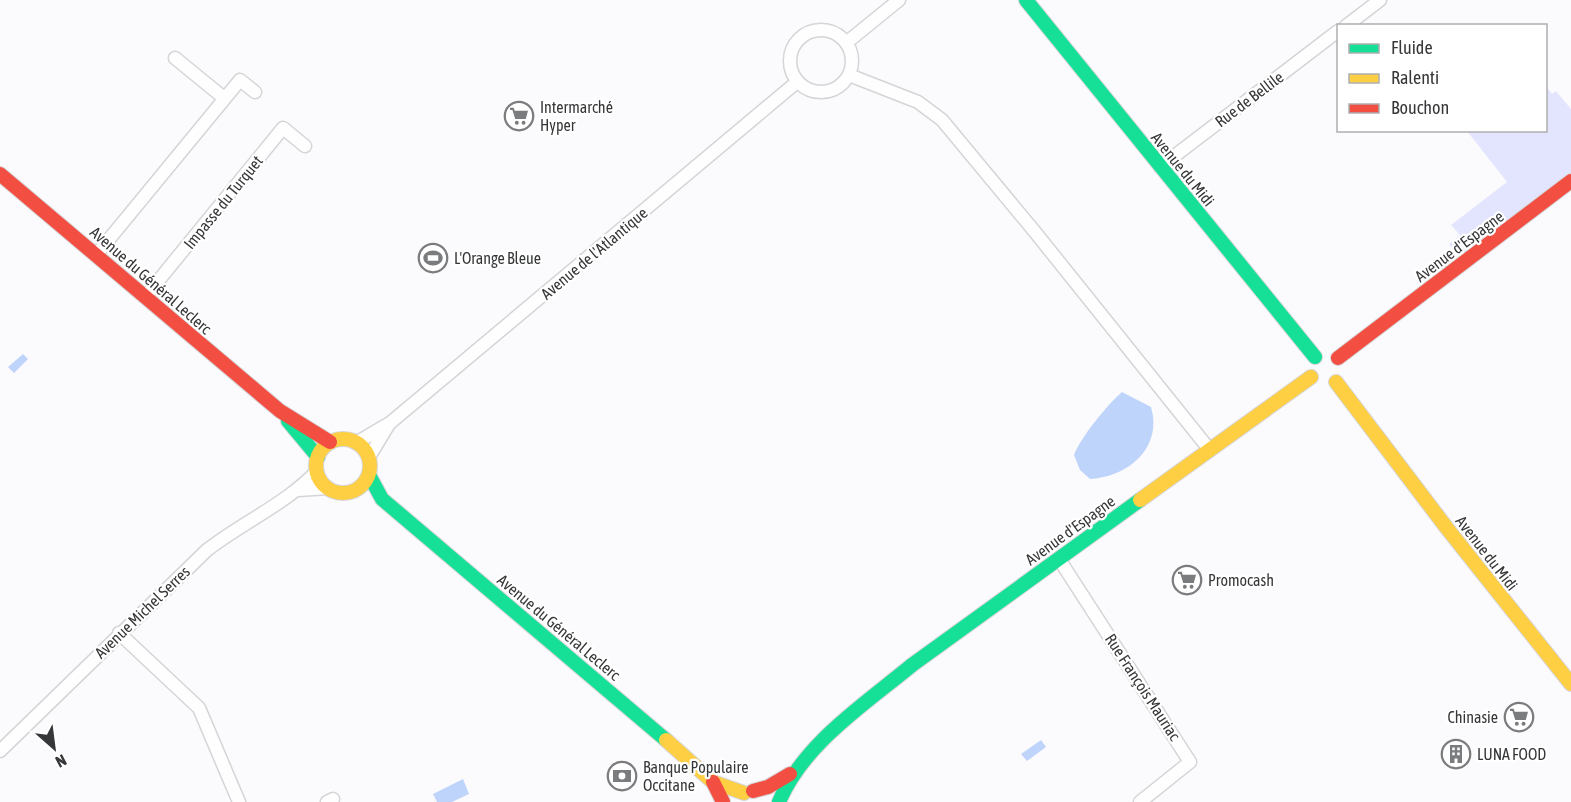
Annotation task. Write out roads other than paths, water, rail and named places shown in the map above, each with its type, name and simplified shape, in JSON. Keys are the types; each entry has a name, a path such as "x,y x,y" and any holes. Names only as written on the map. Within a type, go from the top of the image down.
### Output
{"street":[{"path":"846,43 899,0"},
{"name":"Avenue du Midi","path":"1026,0 1315,357"},
{"path":"1349,24 1380,0"},
{"path":"825,30 846,43 852,58 849,75 835,89 825,93 814,92 797,82 789,64 790,55 799,39 807,33 825,30"},
{"name":"Rue de Bellile","path":"1160,167 1337,33"},
{"path":"175,58 224,98"},
{"path":"849,75 918,102 942,120 1209,449"},
{"path":"96,255 240,80 255,92"},
{"name":"Avenue de l'Atlantique","path":"356,443 390,423 797,82"},
{"name":"Impasse du Turquet","path":"145,297 283,128 305,146"},
{"name":"Avenue du Général Leclerc","path":"0,174 280,411 330,442"},
{"name":"Avenue d'Espagne","path":"1338,358 1571,181"},
{"path":"1329,354 1338,358 1341,373 1336,382 1323,385 1311,377 1310,367 1315,357 1329,354"},
{"name":"Avenue d'Espagne","path":"805,762 852,716 912,665 1311,377"},
{"name":"Avenue du Midi","path":"1336,382 1446,527 1571,684"},
{"name":"Avenue du Général Leclerc","path":"280,411 318,464"},
{"name":"Avenue de l'Atlantique","path":"369,457 390,423"},
{"path":"346,439 356,443 369,457 369,475 360,488 352,491 344,493 328,488 318,464 330,442 346,439"},
{"name":"Avenue Michel Serres","path":"0,751 119,633 227,534 298,490 318,464"},
{"name":"Avenue du Général Leclerc","path":"369,475 381,499 638,715 713,782 723,802"},
{"name":"Avenue Michel Serres","path":"298,490 328,488"},
{"name":"Avenue du Général Leclerc","path":"352,491 381,499"},
{"name":"Rue François Mauriac","path":"1059,559 1190,762 1140,802"},
{"path":"119,633 199,708 238,802"},
{"path":"730,802 748,792 782,781 805,762"},
{"path":"779,802 786,784 805,762"},
{"name":"Avenue du Général Leclerc","path":"713,782 768,796 774,802"}],"place":[{"name":"Intermarché Hyper","path":"519,116"},
{"name":"L'Orange Bleue","path":"433,258"},
{"name":"Promocash","path":"1187,580"},
{"name":"Chinasie","path":"1519,717"},
{"name":"LUNA FOOD","path":"1456,754"},
{"name":"Banque Populaire Occitane","path":"622,776"}]}
